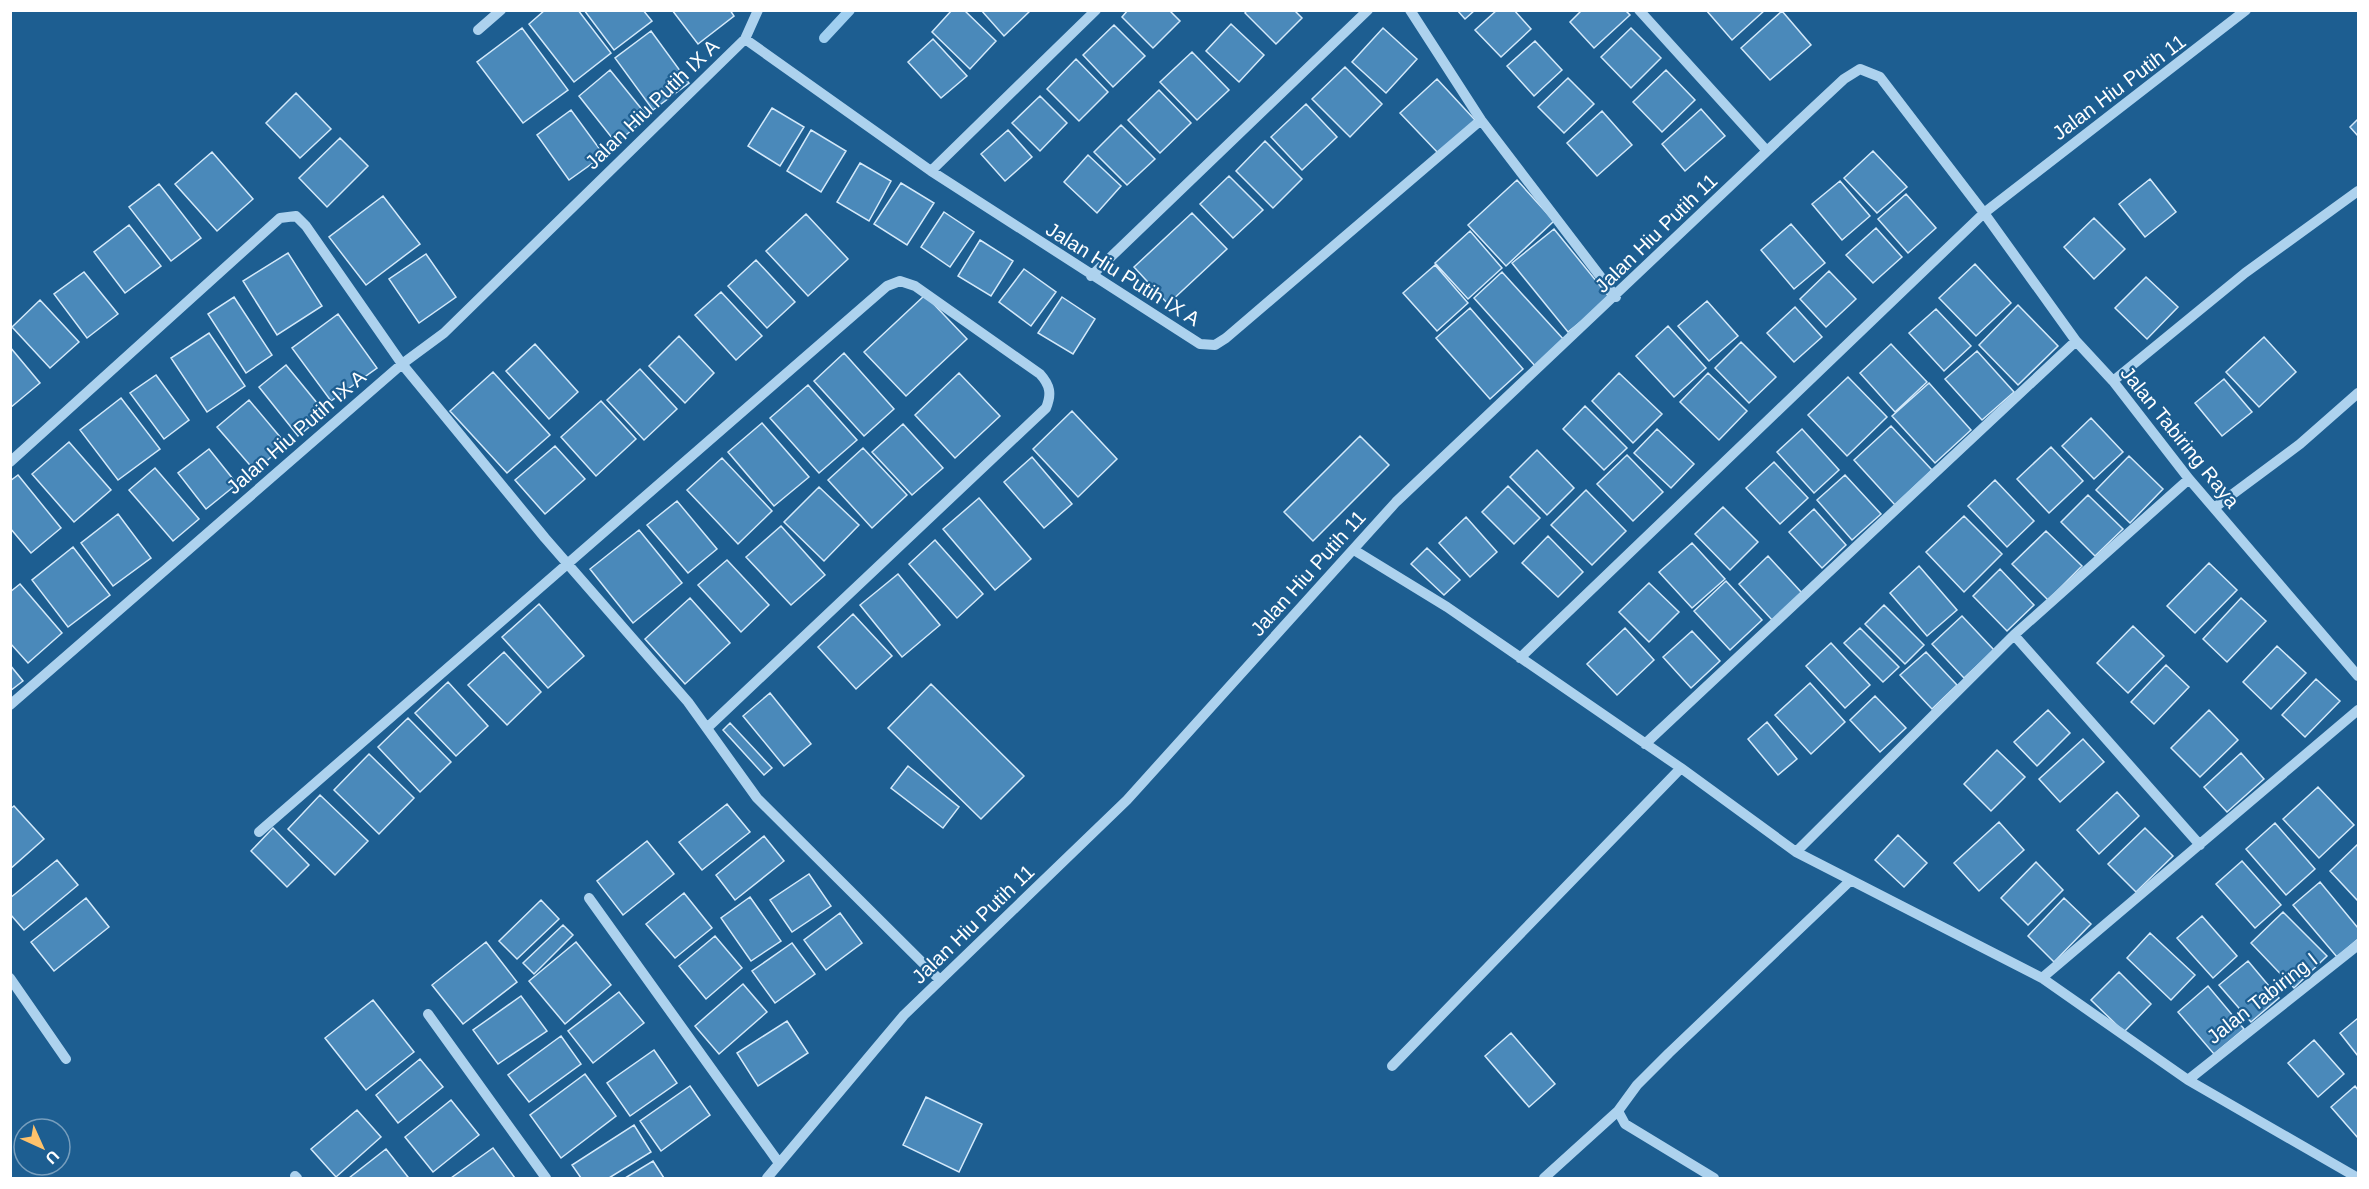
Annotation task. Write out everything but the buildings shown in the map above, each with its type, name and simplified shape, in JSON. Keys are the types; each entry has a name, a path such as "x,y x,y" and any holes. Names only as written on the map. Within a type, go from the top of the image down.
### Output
{"street":[{"path":"478,30 501,10"},
{"path":"931,171 1096,10"},
{"path":"1091,276 1368,10"},
{"path":"1410,10 1481,120 1616,297"},
{"path":"1639,10 1767,151"},
{"name":"Jalan Hiu Putih 11","path":"1520,658 1983,213 2246,10"},
{"path":"745,39 754,13"},
{"name":"Jalan Hiu Putih IX A","path":"10,705 402,364 444,333 745,39 931,171 1200,344 1215,345 1481,120"},
{"name":"Jalan Hiu Putih 11","path":"767,1179 904,1015 1127,800 1396,502 1616,297 1844,79 1860,69 1880,77 1983,213"},
{"path":"2113,381 2245,273 2358,191"},
{"name":"Jalan Tabiring Raya","path":"1983,213 2076,341 2113,381 2189,479 2358,676"},
{"path":"10,462 280,218 296,216 306,226 402,364 568,565 688,702 757,798 940,980"},
{"path":"259,832 887,286 900,281 915,286 1040,374 1048,382 1051,397 1046,408 1036,420 707,728"},
{"path":"1645,744 2076,341"},
{"path":"2214,508 2300,444 2358,393"},
{"path":"1796,852 2014,635 2189,479"},
{"path":"1354,550 1446,607 1681,768 1796,852 2042,978 2188,1080 2358,1179"},
{"path":"2014,635 2200,845"},
{"path":"2042,978 2358,710"},
{"path":"1392,1066 1681,768"},
{"path":"1544,1179 1618,1112 1626,1098 1661,1061 1850,881"},
{"path":"589,898 780,1163"},
{"name":"Jalan Tabiring I","path":"2188,1080 2358,945"},
{"path":"10,978 66,1059"},
{"path":"428,1014 546,1179"},
{"path":"1618,1112 1625,1124 1714,1179"}],"waterway":[{"path":"824,38 850,10"}]}
